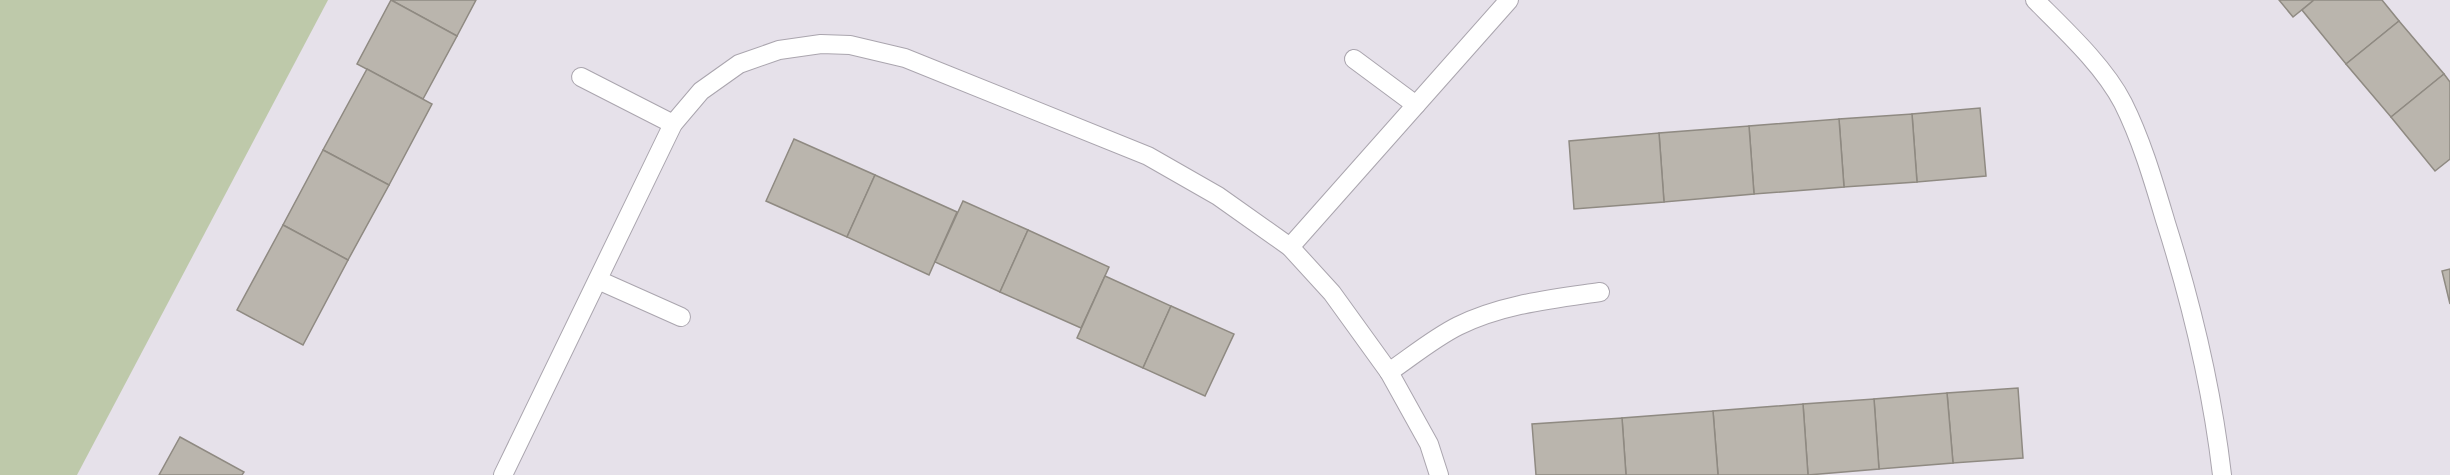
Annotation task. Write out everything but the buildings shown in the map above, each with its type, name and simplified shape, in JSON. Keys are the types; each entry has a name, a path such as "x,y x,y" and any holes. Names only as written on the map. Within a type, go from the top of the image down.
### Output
{"lane":[{"path":"1290,247 1509,0"},
{"path":"2035,0 2085,50 2122,102 2150,169 2190,300 2217,429 2222,475"},
{"path":"503,475 673,124 701,91 739,64 779,50 820,44 850,45 905,58 1148,156 1218,196 1290,247 1332,293 1389,372 1429,444 1439,475"},
{"path":"1354,59 1416,105"},
{"path":"580,77 673,124"},
{"path":"598,280 681,317"},
{"path":"1389,372 1456,327 1489,313 1535,301 1600,292"}],"green space":[{"path":"0,0 328,0 77,475 0,475"}]}
